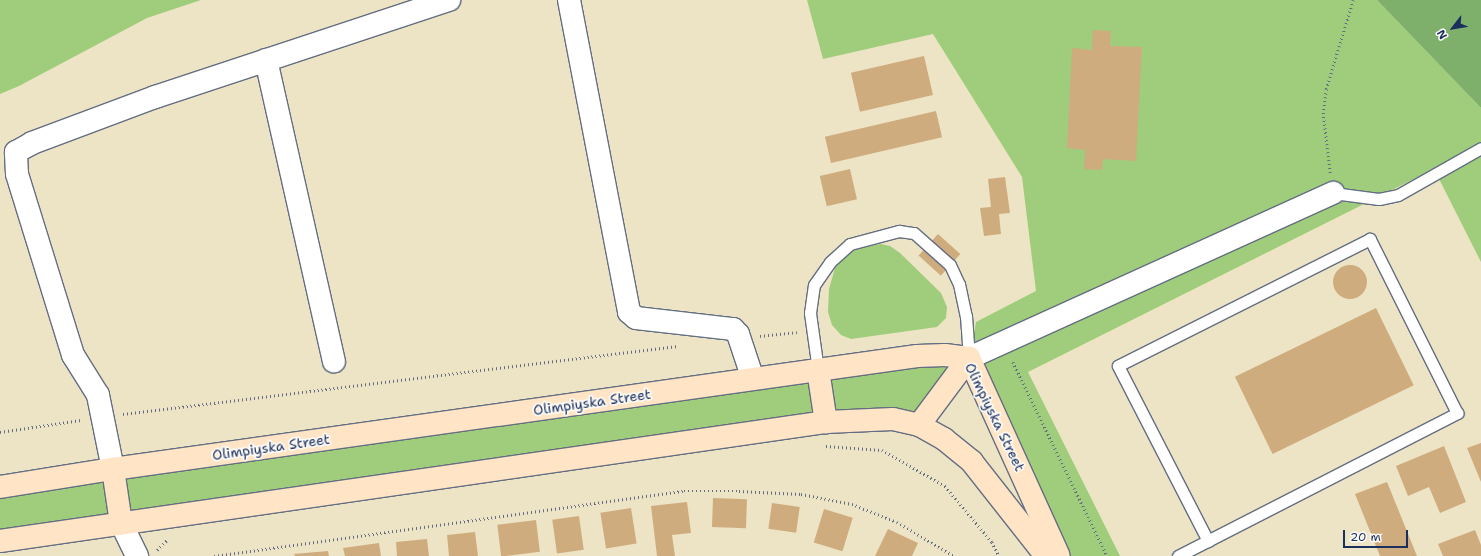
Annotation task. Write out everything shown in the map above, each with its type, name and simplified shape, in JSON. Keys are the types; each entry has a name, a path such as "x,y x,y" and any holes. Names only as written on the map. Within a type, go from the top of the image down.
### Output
{"main road":[{"name":"Olimpiyska Street","path":"0,487 113,469 917,356 945,355 969,358 1059,556"},
{"path":"919,425 969,358"},
{"path":"818,370 826,422"},
{"path":"0,540 826,422 893,419 919,425 944,439 972,462 1009,505 1046,556"},
{"path":"113,469 121,523"}],"street":[{"path":"113,469 104,417 98,395 73,354 17,174 16,152 32,142 266,60 449,0"},
{"path":"568,0 628,312 636,318 728,327 733,329 739,339 753,379"},
{"path":"266,60 334,361"},
{"path":"969,358 1333,193"},
{"path":"121,523 137,556"}],"lane":[{"path":"1333,193 1379,199 1398,195 1481,148"},
{"path":"818,370 810,313 814,285 830,262 850,244 899,231 914,233 950,265 959,284 967,324 969,358"},
{"path":"1178,556 1208,541 1457,413 1370,239 1118,366 1208,541"}],"path":[{"path":"1333,193 1323,114 1326,89 1334,56 1353,0"},
{"path":"739,339 812,330"},
{"path":"1004,342 1106,556"},
{"path":"0,432 104,417 684,346"},
{"path":"822,445 882,450 945,486 992,542 999,556"},
{"path":"214,556 684,491 739,491 801,494 852,504 897,522 954,556"},
{"path":"151,556 170,537"}],"green space":[{"path":"0,0 201,0 147,18 19,86 0,94"},
{"path":"807,0 1377,0 1481,108 1481,262 1434,169 1028,372 1120,556 1059,556 969,358 976,322 1036,291 1022,177 933,34 823,59"},
{"path":"1377,0 1481,0 1481,108"},
{"path":"881,244 890,246 900,253 941,293 947,307 946,318 937,327 851,339 841,335 832,325 828,312 829,289 835,268 843,256 857,248"},
{"path":"969,358 919,425 893,419 0,541 0,487"}],"building":[{"path":"1093,30 1111,31 1110,46 1142,47 1136,161 1103,159 1102,170 1084,169 1085,150 1067,148 1072,48 1092,50"},
{"path":"924,56 933,95 860,112 851,73"},
{"path":"936,111 942,137 831,163 825,137"},
{"path":"850,169 857,199 827,206 820,176"},
{"path":"1005,177 1010,213 999,214 1001,234 984,236 980,208 991,207 988,179"},
{"path":"938,234 960,254 941,276 919,256"},
{"path":"1347,265 1353,265 1357,266 1364,272 1367,282 1366,289 1360,296 1353,299 1347,299 1343,298 1336,292 1333,285 1333,279 1334,275 1340,268"},
{"path":"1376,308 1414,385 1273,454 1235,377"},
{"path":"1481,443 1481,482 1467,448"},
{"path":"1444,446 1466,502 1440,513 1429,487 1408,496 1396,466"},
{"path":"1387,482 1417,556 1380,556 1355,494"},
{"path":"713,498 747,499 746,528 712,527"},
{"path":"687,502 691,533 672,535 675,556 657,556 651,506"},
{"path":"772,503 800,507 796,533 768,529"},
{"path":"631,508 637,544 606,548 600,513"},
{"path":"824,509 853,518 842,551 814,542"},
{"path":"579,516 584,550 557,553 552,520"},
{"path":"536,520 540,552 501,556 497,525"},
{"path":"888,529 918,543 912,556 875,556"},
{"path":"1475,530 1481,545 1481,556 1443,556 1438,544"},
{"path":"475,532 478,556 449,556 447,535"},
{"path":"427,539 429,556 397,556 396,542"},
{"path":"379,543 381,556 345,556 343,548"},
{"path":"328,551 329,556 295,556 294,554"}]}
